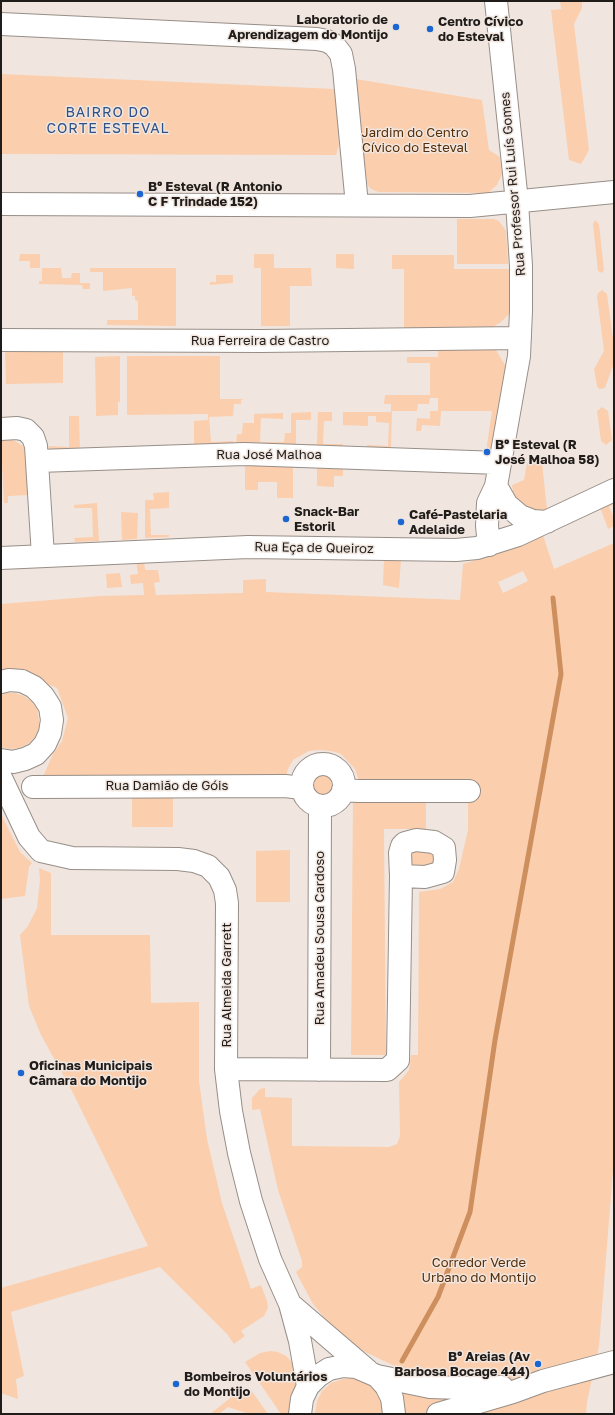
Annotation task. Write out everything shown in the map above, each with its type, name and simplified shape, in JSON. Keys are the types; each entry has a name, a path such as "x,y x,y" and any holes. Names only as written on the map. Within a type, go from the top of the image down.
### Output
{"street":[{"name":"Rua Professor Rui Luís Gomes","path":"489,546 487,526 488,503 496,486 519,356 521,266 517,202 496,1"},
{"path":"1,24 317,39 327,41 334,45 341,54 350,125 357,205"},
{"path":"1,204 470,206 614,192"},
{"name":"Rua Ferreira de Castro","path":"1,340 261,341 520,338"},
{"path":"1,429 17,428 26,430 33,437 38,461 43,556"},
{"name":"Rua José Malhoa","path":"38,461 244,454 500,463"},
{"path":"496,486 507,505 520,516 533,521 547,522"},
{"name":"Rua Eça de Queiroz","path":"1,558 248,547 456,550 477,548 489,546 547,522 614,490"},
{"path":"1,682 9,680 22,681 34,687 44,696 50,707 52,720 50,733 45,744 36,754 30,767 23,822"},
{"path":"1,760 13,762 36,754"},
{"path":"323,764 330,766 341,774 344,780 343,790 339,800 334,804 320,806 308,800 302,788 305,774 310,769 323,764"},
{"name":"Rua Almeida Garrett","path":"1,778 29,837 41,851 48,854 72,858 178,859 194,861 208,866 219,877 225,890 228,903 226,1069 231,1111 239,1153 251,1201 270,1259 290,1304 300,1341 308,1386"},
{"name":"Rua Damião de Góis","path":"33,787 285,786 302,788"},
{"path":"343,790 469,791"},
{"name":"Rua Amadeu Sousa Cardoso","path":"319,1070 320,806"},
{"path":"226,1069 387,1070 398,1060 401,876"},
{"name":"Rua Almeida Garrett","path":"290,1304 386,1386 392,1398 394,1414"},
{"path":"438,1414 514,1392 543,1381 614,1362"},
{"path":"300,1414 302,1399 308,1386 318,1376 330,1369 343,1366 356,1367 372,1373 430,1387 489,1388 543,1381"}],"green space":[{"path":"560,1 582,1 582,8 574,24 589,150 581,164 569,160 551,10 561,9"},
{"path":"1,74 335,89 339,145 336,155 1,154"},
{"name":"Jardim do Centro Cívico do Esteval","path":"356,79 482,100 489,150 500,157 502,174 497,185 488,193 378,192 371,189 367,184"},
{"path":"457,219 494,219 499,221 506,231 508,264 457,264"},
{"path":"595,220 599,224 604,270 602,273 598,271 593,224"},
{"path":"20,254 40,254 40,268 30,268 30,261 19,261"},
{"path":"254,254 274,254 274,268 311,268 312,286 290,286 290,326 261,326 261,268 254,268"},
{"path":"336,254 354,254 354,269 336,268"},
{"path":"392,255 454,255 454,269 512,269 513,303 509,314 501,322 488,330 404,330 404,269 392,269"},
{"path":"42,268 61,268 62,278 71,278 72,273 80,273 80,283 90,283 90,289 83,289 82,285 39,284 39,281 42,281"},
{"path":"90,268 176,268 176,326 107,325 107,320 138,320 138,301 135,300 135,296 132,296 132,288 103,291 103,272 90,272"},
{"path":"216,275 233,275 233,283 210,285 210,282 216,282"},
{"path":"602,290 607,294 614,346 614,363 605,388 599,389 597,386 594,369 604,351 597,296"},
{"path":"438,345 487,345 496,350 505,365 507,374 493,456 486,452 492,411 441,411 440,426 422,425 421,431 416,431 417,418 430,419 430,411 438,411 438,398 430,398 429,404 418,404 417,411 392,411 391,448 367,448 367,445 388,446 389,423 376,422 376,416 368,416 368,426 343,425 343,412 391,412 391,404 384,404 385,395 430,395 430,363 407,363 407,357 438,357"},
{"path":"63,348 63,383 6,384 5,349"},
{"path":"120,356 120,402 118,402 118,415 96,416 95,357"},
{"path":"127,356 220,356 220,399 244,399 241,400 241,404 234,404 233,416 209,417 211,442 233,441 233,445 194,447 194,421 208,420 208,414 127,415"},
{"path":"602,407 608,411 612,440 606,445 601,441 597,411"},
{"path":"311,412 311,420 296,420 296,444 317,444 318,412 332,412 332,421 324,421 323,444 343,444 342,447 236,445 237,434 242,434 243,423 254,423 254,414 283,413 283,419 261,418 260,442 284,442 285,433 291,433 291,413"},
{"path":"69,416 79,416 80,451 51,451 48,446 69,447"},
{"path":"13,440 23,446 26,451 29,495 8,496 8,503 4,503 1,441"},
{"path":"245,463 293,463 293,498 277,498 277,482 258,482 258,490 245,490"},
{"path":"527,463 542,463 547,509 544,511 523,508 517,501 513,492 512,485 524,480"},
{"path":"317,464 343,464 343,476 334,476 334,487 317,486"},
{"path":"169,492 169,508 150,509 151,535 169,535 169,537 145,538 145,500 154,500 153,493"},
{"path":"614,500 614,504 609,507 614,518 614,526 608,529 600,507"},
{"path":"97,503 99,541 75,542 74,538 93,537 92,508 74,508 74,505"},
{"path":"121,512 138,513 137,539 122,540"},
{"name":"Corredor Verde Urbano do Montijo","path":"543,535 554,569 614,543 614,1158 599,1346 587,1402 586,1414 404,1414 398,1388 399,1368 363,1351 331,1326 313,1304 296,1272 302,1267 302,1261 278,1190 260,1109 252,1110 252,1098 260,1089 265,1088 265,1097 292,1098 292,1146 389,1147 397,1144 400,1136 399,1082 409,1070 411,1055 418,1055 419,892 440,889 453,882 459,869 468,830 468,796 360,784 355,769 341,754 331,751 318,750 309,751 293,760 288,769 284,783 41,781 53,754 62,741 68,718 57,688 20,673 1,674 1,604 100,596 144,595 143,583 131,584 130,575 138,574 136,561 144,561 145,570 158,570 160,582 154,583 156,595 243,593 243,580 266,579 266,592 460,600 463,564 496,554","holes":["523,571 528,581 503,593 498,582"]},
{"path":"384,558 401,559 399,588 383,585"},
{"path":"120,573 122,587 107,588 106,574"},
{"path":"6,693 15,693 24,696 32,702 37,709 39,728 35,737 28,744 19,748 10,749 1,747 1,695"},
{"path":"322,773 330,776 333,784 330,792 322,795 314,792 311,784 314,776"},
{"path":"132,793 173,793 173,827 132,827"},
{"path":"426,795 426,829 384,829 386,1055 351,1055 353,796"},
{"path":"1,814 20,852 32,863 29,867 25,896 1,899"},
{"path":"290,850 290,902 256,902 256,851"},
{"path":"415,850 435,851 438,867 410,866 411,853"},
{"path":"39,868 51,873 51,935 150,935 151,1003 199,1002 199,1081 207,1139 222,1203 251,1289 261,1285 268,1308 264,1316 241,1331 245,1336 234,1344 227,1334 160,1267 11,1312 24,1376 16,1379 18,1399 1,1393 1,1288 148,1246 73,1093 41,1035 29,1006 20,935 28,926 37,908 40,880"},
{"path":"270,1351 278,1352 286,1356 293,1363 299,1382 291,1414 281,1414 245,1362 260,1353"},
{"path":"355,1378 366,1382 376,1389 383,1400 385,1414 315,1414 317,1401 322,1391 331,1383 343,1379"},
{"path":"243,1388 251,1390 268,1414 249,1414 228,1407 219,1414 210,1414"}],"waterway":[{"path":"402,1361 438,1297 470,1212 495,1040 561,674 553,598"}],"place":[{"name":"Laboratorio de Aprendizagem do Montijo","path":"396,27"},
{"name":"Centro Cívico do Esteval","path":"430,29"},
{"name":"Bº Esteval (R Antonio C F Trindade 152)","path":"140,194"},
{"name":"Bº Esteval (R José Malhoa 58)","path":"487,452"},
{"name":"Snack-Bar Estoril","path":"286,519"},
{"name":"Café-Pastelaria Adelaide","path":"401,522"},
{"name":"Oficinas Municipais Câmara do Montijo","path":"21,1073"},
{"name":"Bº Areias (Av Barbosa Bocage 444)","path":"538,1364"},
{"name":"Bombeiros Voluntários do Montijo","path":"176,1384"}],"district":[{"name":"BAIRRO DO CORTE ESTEVAL","path":"108,122"}]}
